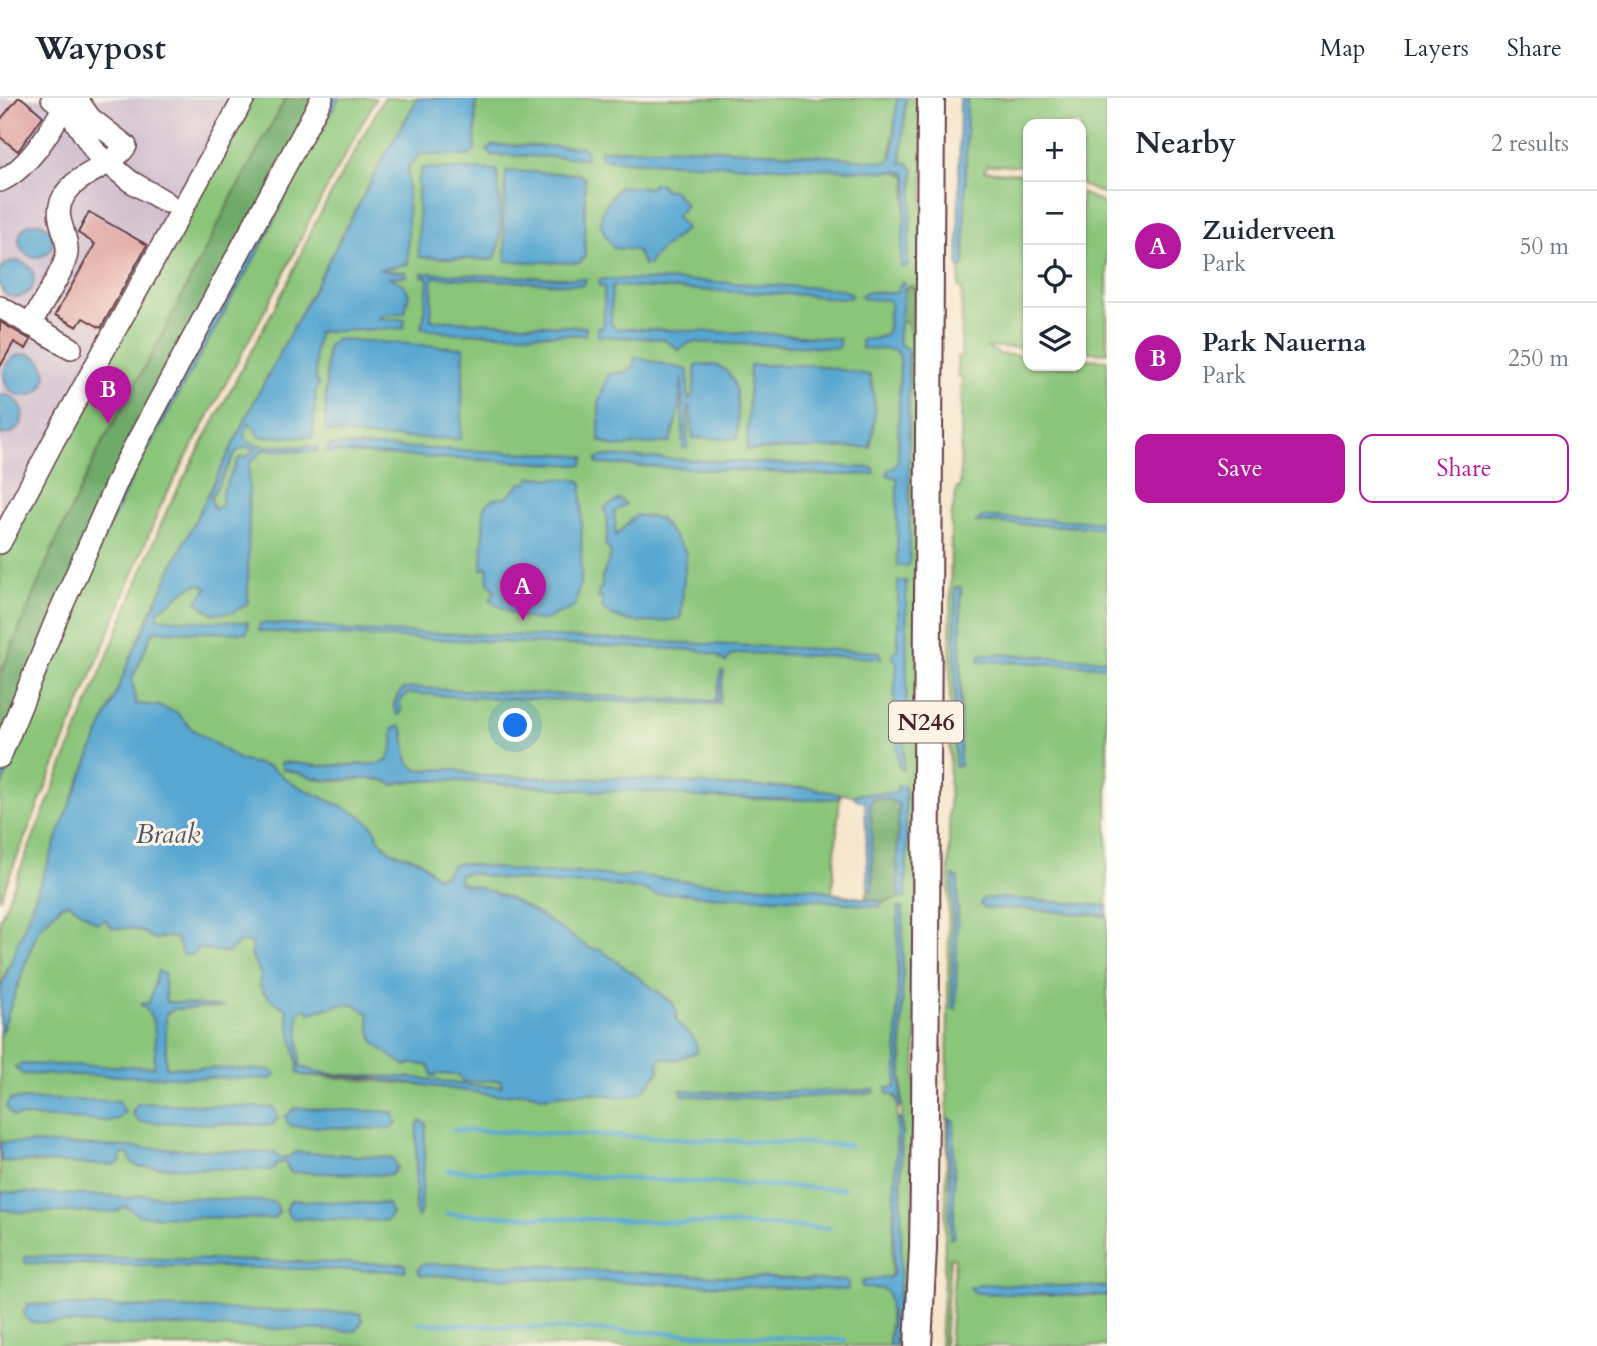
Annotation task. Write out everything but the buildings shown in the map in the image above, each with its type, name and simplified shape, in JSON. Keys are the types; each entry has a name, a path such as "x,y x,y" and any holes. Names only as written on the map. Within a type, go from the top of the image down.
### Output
{"main road":[{"name":"N246","path":"918,1346 925,1128 931,98"}],"lane":[{"path":"0,543 52,442 244,98"},
{"path":"0,757 56,620 124,466 322,98"},
{"path":"0,181 25,164 65,100 126,146 118,157 79,180 62,198 59,217 67,247 65,262 30,325"},
{"path":"108,163 130,181 166,202"},
{"path":"0,307 71,348"}],"shaded area":[{"path":"0,98 247,98 0,552"}],"green space":[{"path":"247,98 333,98 134,463 0,776 0,552"},
{"path":"286,98 318,98 227,268 0,750 0,675 53,548 102,443 156,347"},
{"path":"339,98 376,98 161,505 0,899 0,790 107,530 136,469 265,239 285,196"},
{"path":"384,98 898,98 889,168 907,176 902,267 906,267 914,170 908,164 901,164 906,98 924,98 915,1140 908,1346 895,1346 901,1263 903,909 897,1004 897,1077 896,1087 887,1088 898,1102 889,1346 0,1346 0,1036 38,929 62,905 40,888 35,907 12,964 7,967 0,991 0,919 167,510 288,282 314,225","holes":["901,283 903,291 910,286 908,323 900,321 898,343 908,350 910,558 898,461 900,359 894,350 888,329","906,581 907,688 899,739 897,646","281,762 320,766 378,764 417,770 452,769 478,776 600,779 614,777 726,786 811,788 840,794 804,800 699,797 645,791 599,791 447,780 401,782 394,785 378,779 331,781 312,777","840,794 866,797 880,901 832,893","301,1063 300,1067 327,1074 415,1078 503,1087 524,1093 302,1075 297,1071"]},
{"path":"967,98 1107,98 1107,195 1086,187 1086,119 1023,119 1023,166 988,165 984,171 1023,174 1023,348 986,347 1000,354 1023,356 1023,371 1086,371 1086,359 1107,360 1107,522 982,517 977,522 1107,528 1107,660 993,654 979,660 1107,666 1107,906 1067,903 987,909 1027,909 1107,916 1107,1287 1056,1287 976,1293 1107,1296 1107,1346 949,1346 955,1258 950,1257 944,1346 940,1346 947,1145 951,518 957,488 960,487 962,378 958,378 957,357 961,357 960,267 964,266","holes":["955,587 961,588 960,766 955,766","953,877 958,878 955,1009 952,1008"]},
{"path":"1086,195 1107,207 1107,353 1086,351"},
{"path":"910,286 917,289 917,334 912,340 908,323 900,321 903,291"},
{"path":"873,798 899,804 899,898 882,903 865,898 868,890 873,888 870,802"}],"water":[{"path":"333,98 339,98 285,196 265,239 130,481 0,790 0,776 126,478"},
{"name":"Braak","path":"418,98 476,98 475,151 468,156 420,154 408,167 408,264 378,270 406,272 407,276 390,277 404,285 409,294 405,312 381,316 378,319 405,319 404,328 318,332 315,353 316,381 319,384 316,389 313,437 260,437 249,422 244,436 248,442 261,446 317,447 317,452 263,450 249,464 248,603 234,612 213,614 197,602 207,588 201,584 189,588 158,610 158,617 164,619 248,622 247,633 153,631 132,677 136,704 158,706 176,712 191,728 240,760 270,767 293,784 358,814 371,824 378,838 390,851 419,860 436,876 445,875 451,866 459,863 535,873 587,873 622,877 635,875 699,883 813,888 882,903 880,907 812,899 678,893 655,895 645,890 599,884 561,884 460,874 459,883 494,892 527,908 589,948 601,950 673,1003 676,1019 693,1038 697,1052 675,1060 662,1058 658,1063 659,1071 648,1086 633,1095 493,1095 374,1079 302,1075 297,1071 286,1009 274,1002 259,985 261,975 252,957 251,943 240,942 228,953 197,948 194,954 183,955 176,938 155,939 130,928 113,928 106,920 97,923 69,903 62,905 38,929 0,1036 0,991 68,809 133,652 256,398 381,162","holes":["245,447 255,449 247,457 239,458 222,493 222,506 214,509 211,498 236,452","343,1004 355,1005 369,1014 374,1041 383,1051 406,1066 412,1063 429,1066 432,1076 459,1075 463,1082 500,1080 502,1086 342,1075 300,1067 298,1016 303,1008 309,1013"]},
{"path":"897,98 906,98 901,163 908,163 914,170 907,267 901,267 908,185 907,176 903,172 600,158 600,150 697,148 885,162 890,160 893,151"},
{"path":"960,98 967,98 964,267 958,267"},
{"path":"493,145 582,147 586,150 586,158 491,155 487,150"},
{"path":"422,168 497,170 500,229 494,260 419,257 418,181"},
{"path":"506,171 579,174 585,179 585,256 580,263 506,261 503,219"},
{"path":"653,183 674,191 686,205 676,217 686,228 656,254 648,265 644,265 636,250 614,248 603,230 601,216 620,186 650,188"},
{"path":"36,223 48,228 53,240 48,252 36,257 24,252 19,240 24,228"},
{"path":"16,261 29,266 34,279 29,292 16,297 3,292 -2,279 3,266"},
{"path":"422,273 586,279 584,285 433,277 431,320 586,327 585,335 450,333 421,328 428,281"},
{"path":"600,279 840,289 851,293 851,297 839,299 806,295 612,286 611,323 615,328 839,339 839,348 691,342 679,350 663,339 598,336 598,327 602,328 604,323 604,286 599,286"},
{"path":"901,283 905,283 898,340 908,350 908,566 897,566 897,478 887,475 888,470 898,461 900,358 894,350 862,348 861,339 885,335 891,304 888,300 866,299 861,296 865,292 896,293"},
{"path":"336,339 464,348 461,439 367,437 325,431 327,347"},
{"path":"25,354 40,360 46,375 40,390 25,396 10,390 4,375 10,360"},
{"path":"634,357 688,370 688,400 693,395 696,365 715,365 726,371 732,379 737,398 737,439 693,438 688,406 687,448 683,448 682,377 679,410 670,442 614,447 599,440 599,401 608,374 625,372 634,366"},
{"path":"750,365 814,365 870,375 874,411 870,447 747,450"},
{"path":"0,395 14,398 23,411 21,425 12,433 0,435"},
{"path":"330,445 585,457 582,465 579,465 326,452"},
{"path":"606,456 874,468 875,474 832,475 597,464 597,458"},
{"path":"531,477 578,480 582,483 581,583 576,602 569,610 540,620 517,615 490,600 495,590 488,583 487,567 482,570 484,506 496,498 507,497"},
{"path":"619,499 626,504 614,512 616,536 636,515 659,518 686,552 681,618 651,622 629,621 602,608 602,598 598,598 599,589 602,588 602,578 611,553 605,544 608,526 604,509"},
{"path":"982,517 1107,522 1107,528 976,522"},
{"path":"898,581 906,581 907,688 903,770 898,766 894,697 897,662 891,655 897,649 898,643"},
{"path":"955,587 961,587 960,766 955,766"},
{"path":"260,623 331,627 349,631 531,636 880,652 881,658 743,653 730,655 726,663 716,655 698,650 285,633 259,631"},
{"path":"980,655 1107,660 1107,666 979,661"},
{"path":"721,671 724,672 719,704 461,697 408,693 400,701 401,713 398,715 394,708 396,698 403,689 416,688 716,701"},
{"path":"399,726 403,729 408,762 417,770 452,769 478,776 600,779 614,777 726,786 811,788 840,794 839,798 804,800 699,797 645,791 599,791 447,780 401,782 394,785 379,779 326,780 282,769 281,762 320,766 378,764 387,761 393,747 393,729"},
{"path":"898,786 905,787 906,898 899,898 899,804 873,798 870,802 873,889 868,890 865,802 855,798 855,794 897,792"},
{"path":"953,876 958,878 956,1009 952,1008"},
{"path":"1003,898 1107,906 1107,916 1027,909 987,909 980,905 982,899"},
{"path":"898,907 903,909 901,1106 898,1107 897,1097 887,1093 887,1088 896,1087 897,1077"},
{"path":"158,971 164,974 166,1002 225,1007 174,1009 166,1014 166,1067 271,1070 276,1075 271,1079 22,1074 15,1067 23,1064 154,1067 153,1024 151,1016 140,1004 149,1003"},
{"path":"681,1090 725,1093 875,1090 875,1093 731,1098 683,1095"},
{"path":"10,1099 119,1101 125,1112 118,1119 108,1121 13,1116 6,1107"},
{"path":"138,1103 274,1108 278,1118 272,1125 140,1122 132,1113"},
{"path":"295,1108 393,1112 397,1122 391,1129 290,1126 285,1117"},
{"path":"897,1119 901,1119 901,1263 895,1346 889,1346 891,1319 888,1293 883,1289 865,1288 861,1285 863,1281 890,1277 893,1273"},
{"path":"949,1119 954,1121 954,1237 950,1238"},
{"path":"420,1121 426,1123 421,1210 418,1217 415,1210 417,1126"},
{"path":"0,1142 274,1153 280,1158 296,1152 393,1158 397,1168 391,1175 290,1172 285,1162 278,1163 272,1170 140,1167 133,1164 128,1154 123,1154 121,1162 115,1165 1,1161"},
{"path":"2,1192 117,1196 126,1199 140,1195 275,1202 279,1212 273,1219 140,1216 125,1206 115,1212 17,1212 0,1209"},
{"path":"291,1200 388,1204 392,1214 386,1221 290,1218 286,1209"},
{"path":"26,1256 404,1264 406,1268 405,1271 26,1263"},
{"path":"422,1264 562,1266 596,1271 848,1281 848,1290 421,1275 418,1270"},
{"path":"979,1284 1107,1287 1107,1296 976,1293 970,1288"},
{"path":"28,1304 360,1313 363,1320 356,1331 30,1322 23,1314"}],"waterway":[{"path":"453,1130 850,1145"},
{"path":"448,1170 843,1189"},
{"path":"447,1214 829,1228"},
{"path":"419,1323 845,1340"}],"place":[{"name":"Park Nauerna","path":"108,424"},
{"name":"Zuiderveen","path":"523,621"}]}
